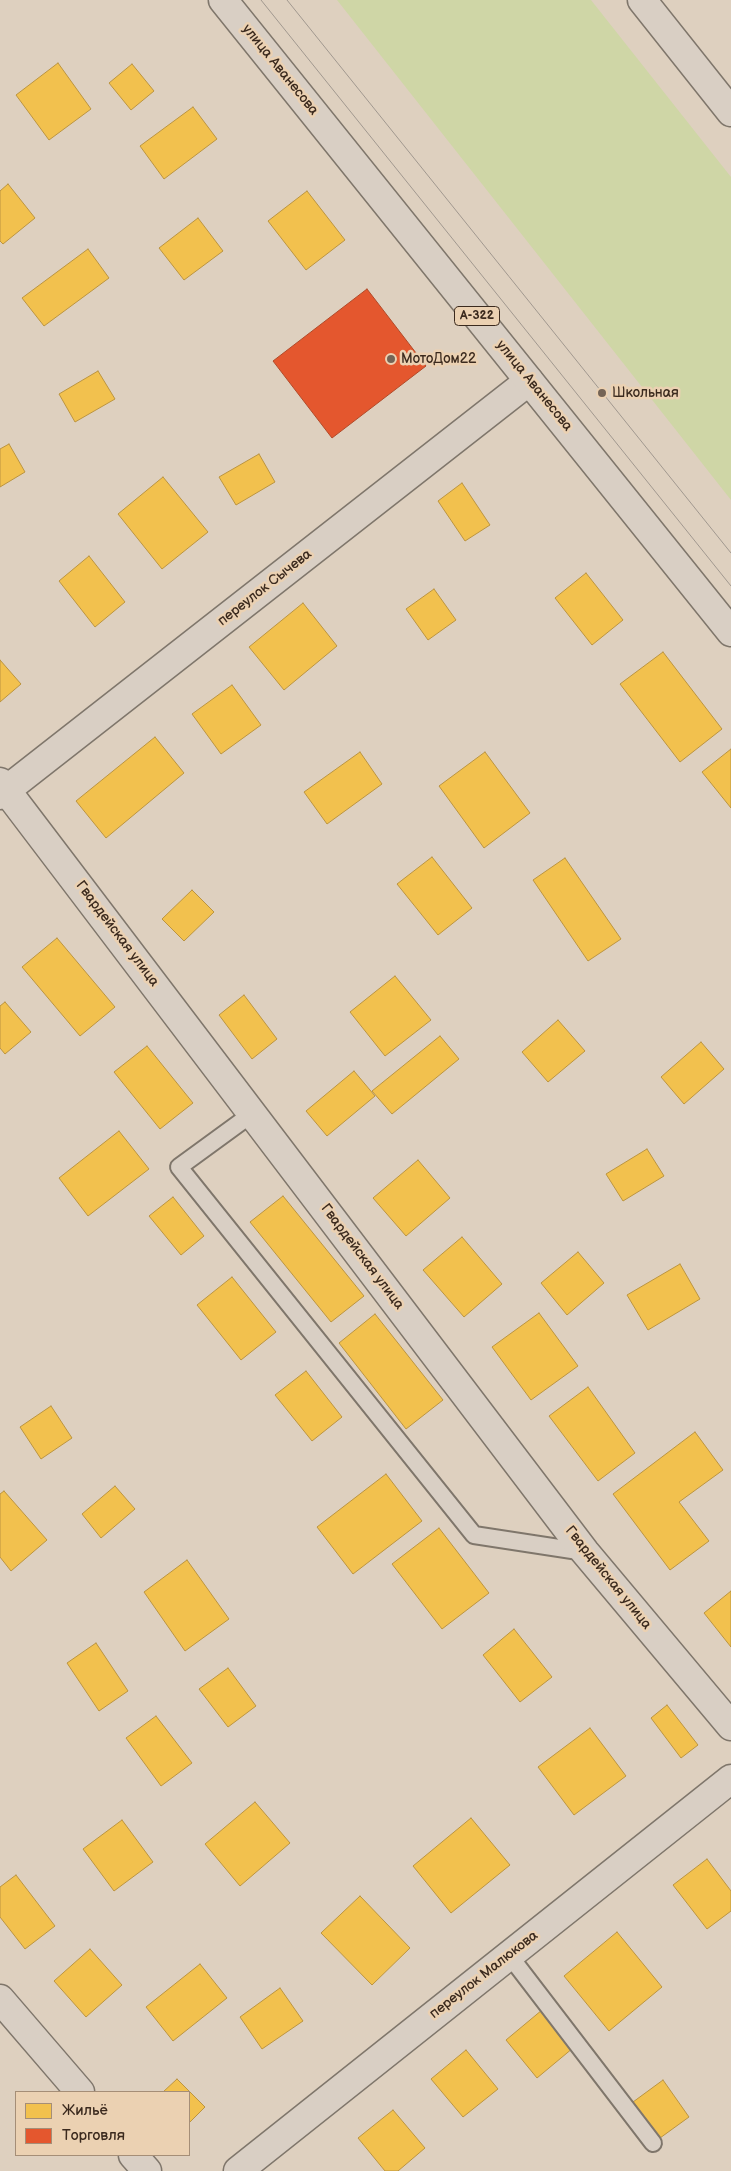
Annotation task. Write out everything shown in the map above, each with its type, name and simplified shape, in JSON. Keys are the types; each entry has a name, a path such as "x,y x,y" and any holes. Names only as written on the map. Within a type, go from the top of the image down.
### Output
{"main road":[{"name":"улица Аванесова","path":"223,0 731,632"},
{"path":"642,0 731,112"},
{"name":"переулок Сычева","path":"2,789 529,381"},
{"name":"Гвардейская улица","path":"2,789 253,1113 585,1552 731,1726"},
{"name":"переулок Малюкова","path":"238,2171 731,1779"},
{"path":"0,1999 79,2091"},
{"path":"134,2156 147,2171"}],"lane":[{"path":"253,1113 179,1167 474,1535 585,1552"},
{"path":"510,1955 653,2143"}],"green space":[{"path":"337,0 591,0 731,177 731,500"}],"building: Жильё":[{"path":"58,63 91,109 49,140 16,95"},
{"path":"132,64 154,91 131,110 109,83"},
{"path":"193,107 217,139 164,179 140,146"},
{"path":"8,184 35,218 3,244 0,241 0,191"},
{"path":"307,191 345,240 306,270 268,221"},
{"path":"198,218 223,251 184,280 159,248"},
{"path":"88,249 109,278 44,326 22,298"},
{"path":"98,371 115,399 75,422 59,394"},
{"path":"9,444 25,472 0,487 0,449"},
{"path":"259,454 275,482 236,505 219,477"},
{"path":"163,477 208,532 162,569 118,514"},
{"path":"462,483 490,525 465,541 438,501"},
{"path":"89,556 125,602 95,627 59,581"},
{"path":"586,573 623,620 592,645 555,598"},
{"path":"434,589 456,620 428,640 406,609"},
{"path":"303,603 337,646 284,690 249,647"},
{"path":"663,652 722,729 680,762 620,684"},
{"path":"0,660 21,684 0,702"},
{"path":"232,685 261,725 221,754 192,714"},
{"path":"155,737 184,773 106,838 76,801"},
{"path":"731,749 731,808 702,772"},
{"path":"360,752 382,784 327,824 304,792"},
{"path":"485,752 530,813 484,848 439,786"},
{"path":"432,857 472,908 438,935 397,884"},
{"path":"565,858 621,939 588,961 533,880"},
{"path":"192,890 214,912 184,941 162,919"},
{"path":"57,938 115,1007 80,1036 22,967"},
{"path":"395,976 431,1020 385,1056 350,1012"},
{"path":"244,995 277,1039 252,1059 219,1015"},
{"path":"5,1002 31,1032 5,1054 0,1048 0,1006"},
{"path":"558,1020 585,1051 548,1082 522,1052"},
{"path":"440,1036 459,1059 392,1114 372,1091"},
{"path":"701,1042 724,1069 684,1104 661,1077"},
{"path":"147,1046 193,1103 160,1129 114,1072"},
{"path":"354,1071 375,1096 327,1136 306,1111"},
{"path":"119,1131 149,1169 88,1216 59,1178"},
{"path":"647,1149 664,1176 623,1201 606,1174"},
{"path":"418,1160 450,1198 406,1236 373,1198"},
{"path":"283,1196 364,1296 331,1322 250,1222"},
{"path":"173,1197 204,1236 181,1255 149,1216"},
{"path":"462,1237 502,1284 464,1317 423,1270"},
{"path":"578,1252 604,1283 567,1315 541,1283"},
{"path":"680,1264 700,1299 648,1330 627,1295"},
{"path":"232,1277 276,1332 241,1360 197,1305"},
{"path":"539,1313 578,1366 531,1400 492,1347"},
{"path":"375,1314 443,1400 406,1429 339,1343"},
{"path":"306,1371 342,1417 312,1441 275,1395"},
{"path":"588,1387 635,1453 598,1481 549,1416"},
{"path":"51,1406 72,1438 41,1459 20,1427"},
{"path":"695,1432 723,1470 679,1502 709,1541 670,1570 613,1494"},
{"path":"386,1474 422,1521 353,1574 317,1527"},
{"path":"115,1486 135,1509 101,1538 82,1514"},
{"path":"4,1491 47,1540 11,1571 0,1557 0,1494"},
{"path":"439,1528 489,1593 442,1629 392,1564"},
{"path":"187,1560 229,1619 185,1651 144,1592"},
{"path":"731,1591 731,1647 704,1613"},
{"path":"514,1629 552,1677 520,1702 483,1655"},
{"path":"96,1643 128,1691 99,1711 67,1663"},
{"path":"228,1668 256,1706 228,1727 199,1689"},
{"path":"667,1705 698,1745 681,1758 651,1718"},
{"path":"156,1716 192,1763 161,1786 126,1738"},
{"path":"590,1728 626,1776 574,1815 538,1767"},
{"path":"255,1802 290,1843 240,1886 205,1844"},
{"path":"471,1818 510,1865 451,1913 413,1866"},
{"path":"122,1820 153,1862 114,1891 83,1849"},
{"path":"707,1859 731,1891 731,1911 707,1929 673,1885"},
{"path":"16,1875 55,1926 25,1949 0,1917 0,1887"},
{"path":"360,1896 410,1948 372,1985 321,1933"},
{"path":"617,1932 662,1987 609,2031 564,1976"},
{"path":"90,1949 122,1985 86,2017 54,1981"},
{"path":"200,1964 227,1998 173,2041 146,2007"},
{"path":"280,1988 303,2021 262,2049 240,2017"},
{"path":"542,2010 573,2048 537,2078 506,2040"},
{"path":"466,2050 498,2089 463,2117 431,2079"},
{"path":"177,2079 189,2091 164,2091"},
{"path":"663,2080 689,2117 660,2138 633,2102"},
{"path":"190,2092 205,2107 190,2122"},
{"path":"393,2110 425,2148 398,2171 385,2171 358,2138"}],"building: Торговля":[{"path":"367,289 426,366 332,438 273,361"}],"tram line":[{"path":"261,0 731,586"},
{"path":"287,0 731,553"}],"place":[{"name":"МотоДом22","path":"391,359"},
{"name":"Школьная","path":"602,393"}]}
